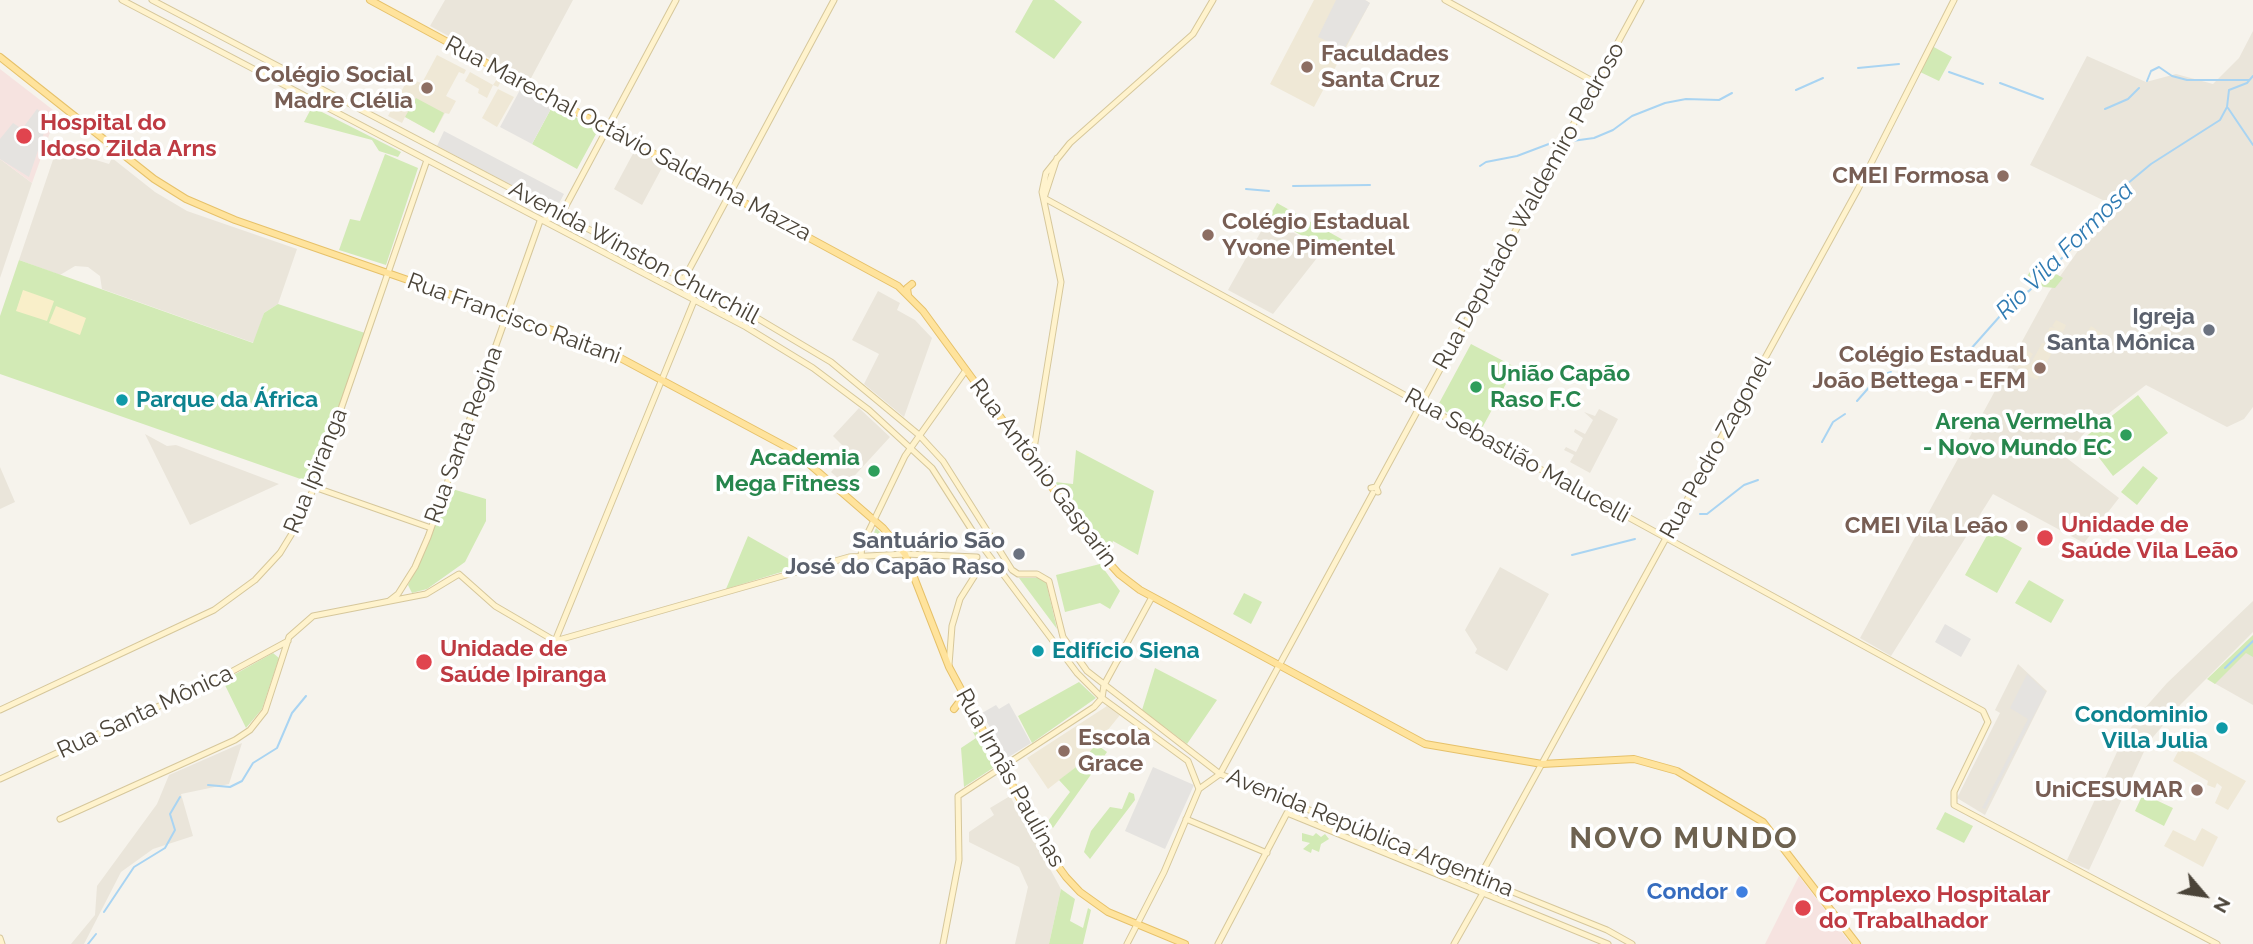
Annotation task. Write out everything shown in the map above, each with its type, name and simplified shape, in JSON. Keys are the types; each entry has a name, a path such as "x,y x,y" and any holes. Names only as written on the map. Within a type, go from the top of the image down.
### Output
{"main road":[{"name":"Rua Marechal Octávio Saldanha Mazza","path":"370,0 887,278"},
{"name":"Rua Francisco Raitani","path":"0,57 154,179 186,200 598,346 794,451 875,521 905,554 949,667"},
{"name":"Rua Antônio Gasparin","path":"887,278 908,295 1114,570 1152,597 1410,738 1448,749 1542,764 1645,761 1677,771 1746,810 1773,833 1857,944"},
{"path":"908,295 907,288 912,284"},
{"name":"Rua Irmãs Paulinas","path":"949,667 1051,855 1072,885 1097,905 1185,944"},
{"path":"954,709 960,701 967,701"}],"street":[{"name":"Avenida Winston Churchill","path":"122,0 803,361 869,410 932,468 994,562"},
{"name":"Avenida Winston Churchill","path":"152,0 684,279 814,351 919,435 943,460 1012,570 1018,574 1037,574 1049,581 1064,639"},
{"path":"541,221 561,215 676,0"},
{"path":"555,641 694,301 684,279 834,0"},
{"path":"1032,463 1061,282 1044,198 1058,156 1193,34 1213,0"},
{"path":"1445,0 1596,83"},
{"name":"Rua Deputado Waldemiro Pedroso","path":"1279,666 1373,493 1378,492 1376,486 1641,0"},
{"name":"Rua Pedro Zagonel","path":"1479,878 1858,189 1954,0"},
{"path":"407,149 407,143 412,137"},
{"name":"Rua Ipiranga","path":"0,710 191,622 232,599 255,580 280,553 296,529 314,487 427,160"},
{"name":"Rua Sebastião Malucelli","path":"1044,198 1983,711 1988,717 1987,725 1954,792 1954,805 2217,944"},
{"name":"Rua Santa Regina","path":"389,601 402,588 415,567 431,528 541,221"},
{"path":"861,556 861,548 911,447 965,370"},
{"path":"463,439 470,442"},
{"path":"314,487 431,528"},
{"path":"977,557 982,546"},
{"path":"60,819 250,730 264,711 288,641 301,624 313,617 433,591 459,574 495,606 555,641 861,556 905,554 977,557"},
{"path":"949,667 954,617 960,599 979,569 981,563 977,557"},
{"path":"979,569 994,562"},
{"name":"Avenida República Argentina","path":"994,562 1077,673 1102,698 1188,761 1199,789"},
{"path":"402,588 404,593 411,597"},
{"path":"943,944 959,860 958,796 1102,698 1104,685 1152,597"},
{"name":"Avenida República Argentina","path":"1064,639 1083,666 1104,685 1220,774 1607,930 1632,944"},
{"name":"Rua Santa Mônica","path":"0,779 218,679 288,641"},
{"path":"1127,944 1199,789 1220,774 1279,666"},
{"path":"1218,944 1287,814 1286,799"},
{"name":"Avenida República Argentina","path":"1287,814 1608,944"},
{"path":"1186,819 1267,853"},
{"path":"1454,944 1483,893 1479,878"},
{"path":"0,938 2,944"}],"shaded area":[{"path":"445,0 573,0 530,80 430,26"},
{"name":"Faculdades Santa Cruz","path":"1314,0 1365,0 1370,3 1314,107 1270,84"},
{"path":"1336,0 1365,0 1370,3 1344,49 1318,37"},
{"path":"2253,31 2253,407 2244,419 2227,427 2146,385 2088,429 2064,456 2119,498 2084,543 1993,494 1891,656 1860,638 2049,292 2111,204 2030,165 2087,56 2146,82 2176,74 2213,84 2239,58"},
{"path":"437,55 466,70 464,74 459,72 446,96 456,101 449,114 445,113 434,133 405,117 402,123 388,116 408,79 422,83"},
{"name":"Hospital do Idoso Zilda Arns","path":"0,69 57,113 32,183 0,159"},
{"name":"Colégio Social Madre Clélia","path":"470,72 493,85 487,98 478,93 479,89 465,81"},
{"path":"497,79 501,81 498,87 493,85"},
{"path":"521,88 553,105 532,144 500,127"},
{"path":"498,89 514,97 497,127 482,118"},
{"path":"37,109 49,118 29,177 0,159 0,139 13,123 22,129"},
{"path":"444,131 564,194 556,209 437,146"},
{"path":"57,148 109,164 112,158 155,192 187,211 297,249 278,304 264,313 254,343 102,289 100,276 88,267 75,266 60,275 19,260"},
{"path":"636,148 664,164 642,205 614,189"},
{"path":"0,159 32,183 0,278"},
{"path":"1268,219 1324,249 1273,314 1228,290"},
{"path":"878,291 900,303 897,310 915,320 932,338 904,417 864,384 879,354 852,340"},
{"path":"2056,320 2066,325 2063,332 2058,330 2062,333 2057,343 2051,341 2049,346 2054,349 2037,380 2024,374 2026,367 2023,370 2016,367 2026,349 2033,354 2027,364 2030,365 2042,343 2047,344 2049,340 2045,337 2050,327 2056,328 2052,326"},
{"path":"2091,326 2108,337 2101,349 2083,339"},
{"path":"859,408 890,437 846,485 831,472 849,452 833,436"},
{"path":"1599,409 1618,419 1590,473 1570,462 1574,455 1564,450 1566,447 1576,452 1583,438 1574,432 1575,429 1585,434 1593,420 1584,412 1595,416"},
{"path":"145,434 167,446 176,445 279,484 190,525"},
{"path":"0,467 15,502 0,509"},
{"path":"1500,567 1549,594 1507,671 1475,653 1477,649 1465,630"},
{"path":"2253,601 2253,632 2181,704 2148,743 2089,870 2067,860 2117,752 2137,717 2167,683"},
{"path":"1945,624 1971,639 1961,657 1935,642"},
{"path":"2246,652 2253,656 2253,705 2214,683"},
{"path":"2018,664 2047,691 1985,815 1957,798 2000,713 1995,710"},
{"path":"2027,674 2046,692 1985,809 1982,808 2028,719 2010,708"},
{"path":"1009,703 1031,743 1007,758 982,713 996,705 999,709"},
{"name":"Escola Grace","path":"1107,706 1120,715 1080,764 1048,789 1027,758"},
{"path":"242,743 229,784 181,794 193,836 153,849 121,872 84,944 71,944 95,915 97,886 157,804 169,775"},
{"name":"UniCESUMAR","path":"2181,746 2246,781 2228,810 2215,803 2222,787 2217,783 2215,788 2207,785 2208,781 2173,761"},
{"path":"1153,767 1194,785 1165,849 1125,831"},
{"path":"1010,796 1061,889 1049,944 1015,944 1028,887 1019,867 969,842 969,832 994,815 990,808"},
{"name":"UniCESUMAR","path":"2202,828 2218,837 2203,867 2164,846 2173,830 2195,841"},
{"name":"Complexo Hospitalar do Trabalhador","path":"1799,876 1851,944 1765,944"}],"green space":[{"path":"1033,0 1054,0 1082,22 1054,59 1015,32"},
{"path":"1932,46 1952,57 1939,81 1918,71"},
{"name":"Colégio Social Madre Clélia","path":"416,98 444,113 434,133 405,117"},
{"path":"553,105 596,128 596,134 577,169 532,144"},
{"path":"312,107 401,152 398,157 379,151 372,140 304,122"},
{"path":"385,154 418,168 386,265 339,250 350,219 360,221"},
{"path":"1277,203 1345,241 1336,255 1269,217"},
{"path":"19,260 253,343 264,313 278,304 365,333 312,483 0,374 0,316"},
{"path":"2036,262 2063,278 2055,288 2044,287 2026,278"},
{"name":"União Capão Raso F.C","path":"1471,344 1515,367 1481,430 1437,407"},
{"name":"Arena Vermelha - Novo Mundo EC","path":"2138,395 2168,433 2113,476 2084,438"},
{"path":"1076,450 1154,491 1138,555 1113,541 1110,551 1055,482 1073,484"},
{"path":"2143,466 2158,478 2137,505 2121,492"},
{"path":"449,488 486,499 486,521 465,562 427,589 412,593 408,585 431,537"},
{"path":"876,528 891,543 895,549 867,550"},
{"path":"1990,530 2022,548 1997,593 1965,575"},
{"path":"748,536 801,566 726,589"},
{"path":"1100,564 1120,591 1110,609 1100,603 1065,612 1056,575"},
{"path":"1019,578 1039,578 1046,582 1057,629"},
{"path":"2029,580 2064,600 2051,623 2015,603"},
{"path":"1244,593 1262,602 1251,624 1233,614"},
{"path":"2253,635 2253,657 2246,653 2215,684 2207,679"},
{"path":"273,653 279,658 262,709 246,728 223,681"},
{"path":"1155,668 1217,700 1187,744 1142,710"},
{"path":"1079,682 1096,698 1032,743 1018,716"},
{"path":"964,708 996,766 964,787 961,748 976,738 962,710"},
{"path":"1096,744 1107,752 1053,828 1048,821 1070,792 1059,780 1080,764"},
{"path":"1129,792 1134,794 1135,800 1090,859 1084,852 1091,831 1110,807 1122,809"},
{"path":"2143,794 2173,808 2164,826 2135,811"},
{"path":"1945,812 1973,826 1964,843 1936,829"},
{"path":"1302,833 1313,836 1316,833 1321,837 1325,834 1329,839 1321,844 1319,852 1312,849 1311,853 1303,849 1310,843 1302,841"},
{"path":"1061,889 1075,899 1070,921 1083,928 1088,908 1091,910 1083,944 1049,944"}],"sand":[{"path":"23,290 54,301 47,321 16,311"},
{"path":"56,306 86,318 80,335 49,323"}],"waterway":[{"path":"1858,68 1899,64"},
{"path":"2147,81 2151,71 2159,67 2172,76 2187,80 2249,80"},
{"path":"1949,72 1983,84"},
{"name":"Rio Vila Formosa","path":"1969,351 2016,298 2029,291 2088,232 2115,194 2151,164 2220,120 2227,107 2229,90 2247,83 2253,76"},
{"path":"1796,90 1823,78"},
{"path":"2000,83 2043,99"},
{"path":"2105,109 2128,99 2139,88"},
{"path":"1572,141 1594,138 1613,130 1632,116 1665,103 1686,99 1719,100 1732,93"},
{"path":"2228,108 2253,145"},
{"path":"1480,166 1554,142"},
{"path":"1293,186 1370,185"},
{"path":"1246,189 1269,191"},
{"name":"Rio Vila Formosa","path":"1857,401 1879,376 1891,372"},
{"name":"Rio Vila Formosa","path":"1822,442 1833,422 1845,414"},
{"name":"Rio Vila Formosa","path":"1700,514 1707,514 1744,485 1758,480"},
{"name":"Rio Vila Formosa","path":"1572,555 1635,539"},
{"path":"2225,668 2253,641"},
{"path":"208,785 230,787 242,781 253,763 277,748 292,713 306,696"},
{"path":"104,912 134,867 165,848 175,830 170,814 180,797"},
{"path":"88,944 96,934"}],"place":[{"name":"Faculdades Santa Cruz","path":"1307,67"},
{"name":"Colégio Social Madre Clélia","path":"427,88"},
{"name":"Hospital do Idoso Zilda Arns","path":"24,136"},
{"name":"CMEI Formosa","path":"2003,176"},
{"name":"Colégio Estadual Yvone Pimentel","path":"1208,235"},
{"name":"Igreja Santa Mônica","path":"2209,330"},
{"name":"Colégio Estadual João Bettega - EFM","path":"2040,368"},
{"name":"União Capão Raso F.C","path":"1476,387"},
{"name":"Parque da África","path":"122,400"},
{"name":"Arena Vermelha - Novo Mundo EC","path":"2126,435"},
{"name":"Academia Mega Fitness","path":"874,471"},
{"name":"CMEI Vila Leão","path":"2022,526"},
{"name":"Unidade de Saúde Vila Leão","path":"2045,538"},
{"name":"Santuário São José do Capão Raso","path":"1019,554"},
{"name":"Edifício Siena","path":"1038,651"},
{"name":"Unidade de Saúde Ipiranga","path":"424,662"},
{"name":"Condominio Villa Julia","path":"2222,728"},
{"name":"Escola Grace","path":"1064,751"},
{"name":"UniCESUMAR","path":"2197,790"},
{"name":"Condor","path":"1742,892"},
{"name":"Complexo Hospitalar do Trabalhador","path":"1803,908"}],"district":[{"name":"NOVO MUNDO","path":"1684,839"}]}
